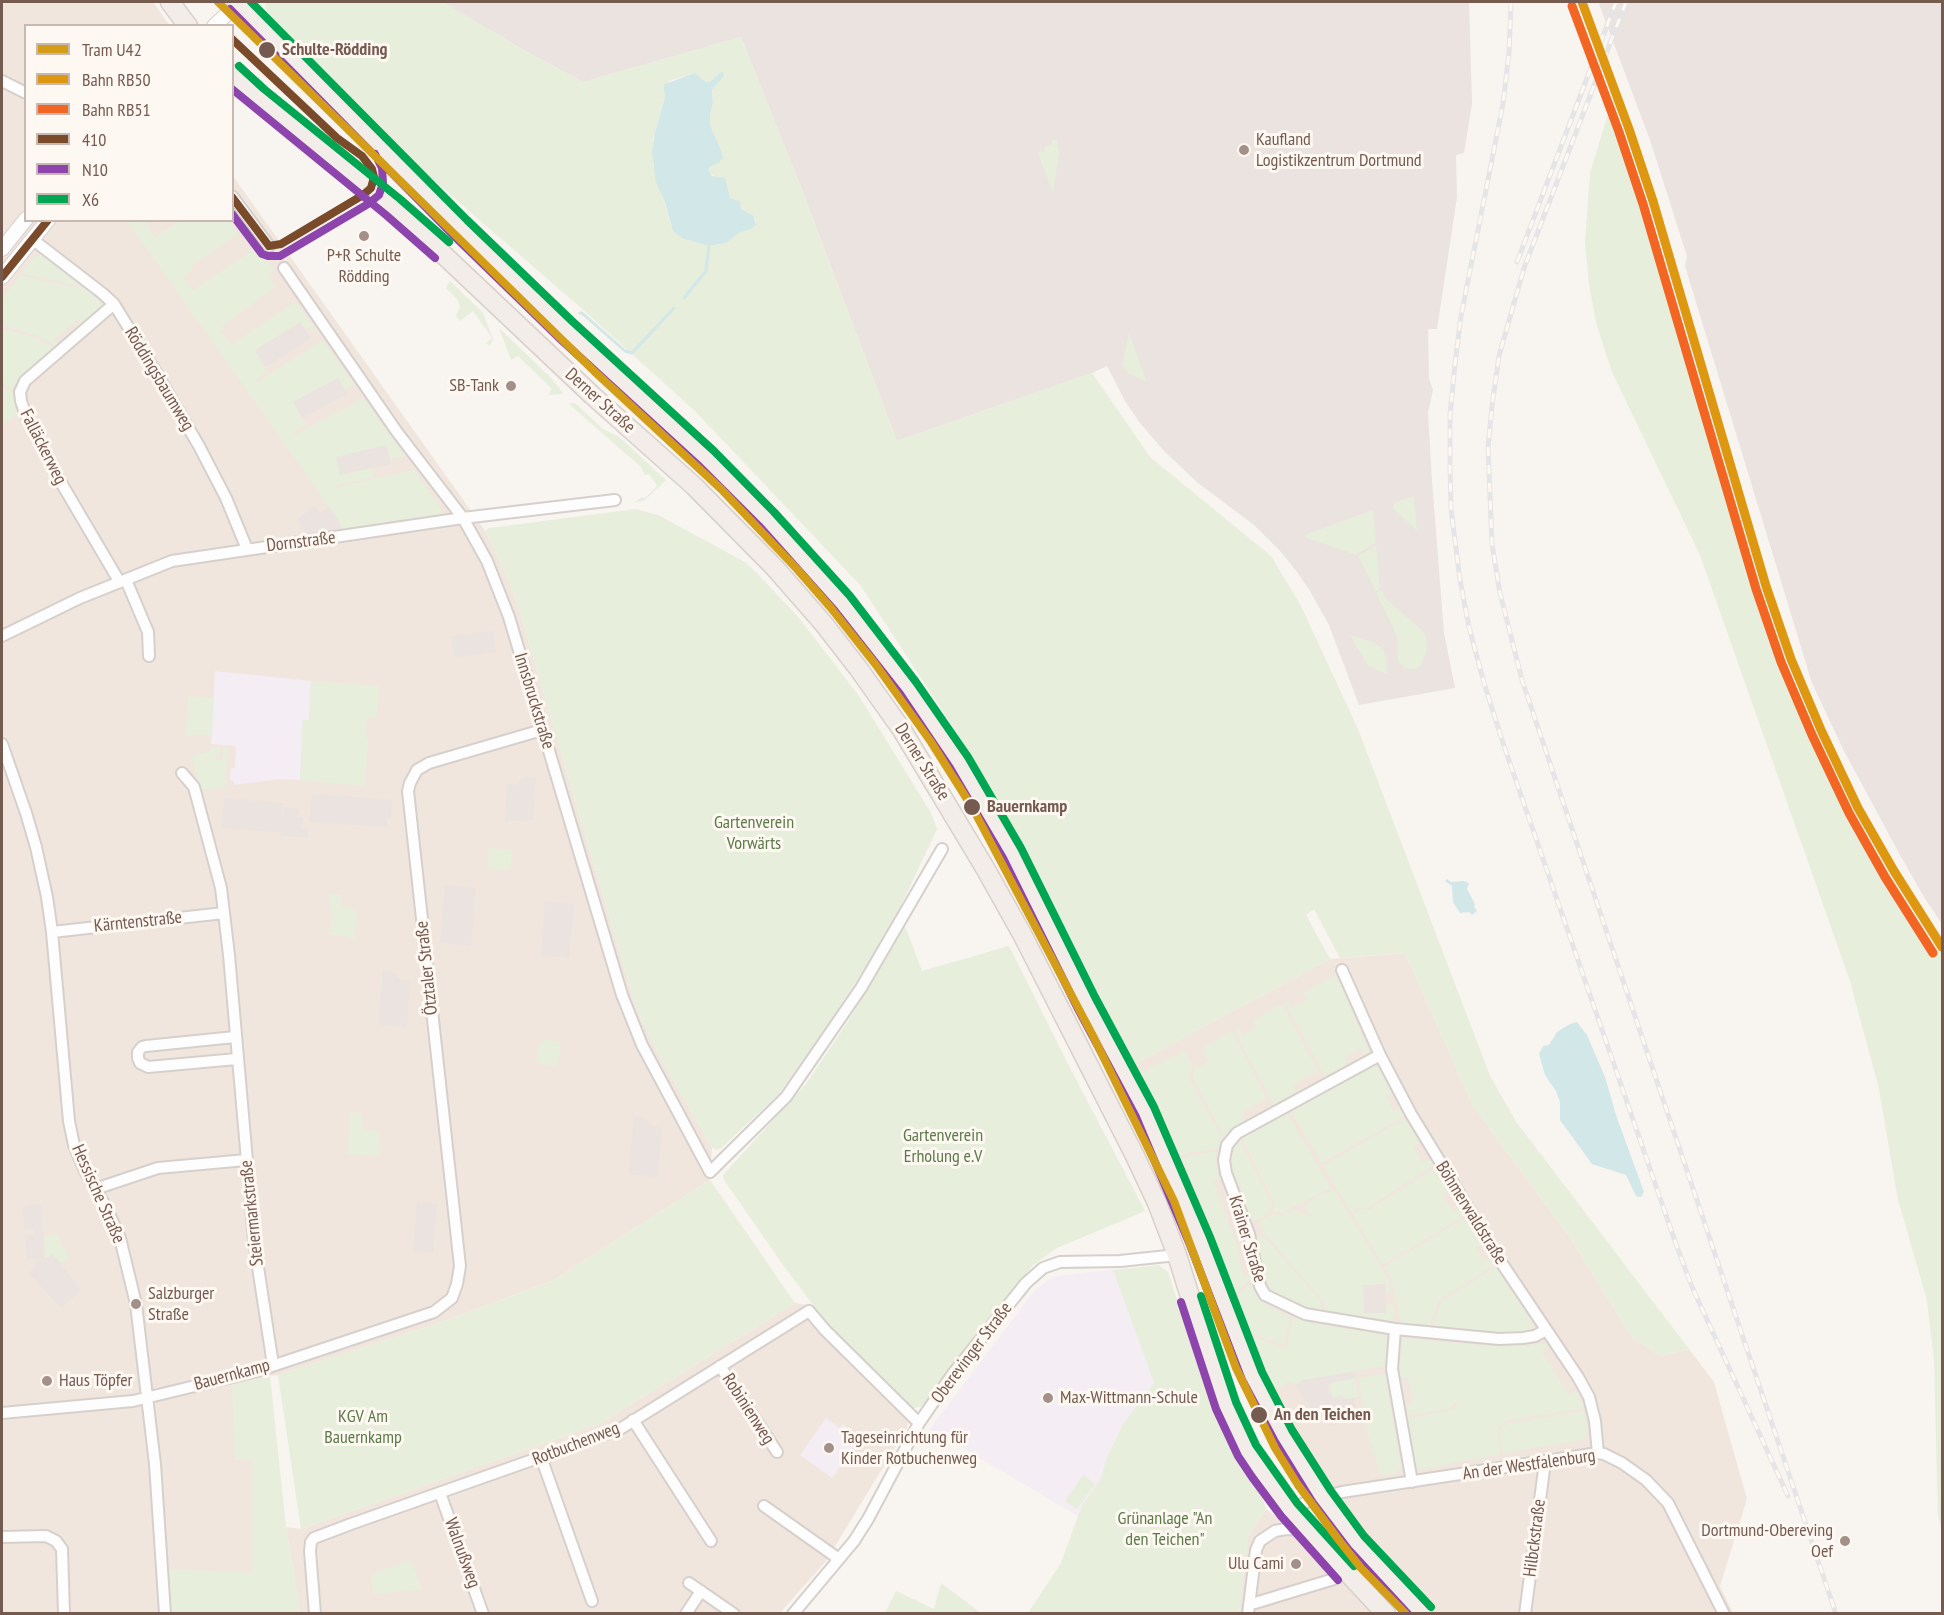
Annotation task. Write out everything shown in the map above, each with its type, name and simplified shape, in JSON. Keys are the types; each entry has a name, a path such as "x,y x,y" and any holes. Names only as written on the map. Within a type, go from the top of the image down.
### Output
{"main road":[{"path":"170,2 186,24"},
{"name":"Derner Straße","path":"242,3 460,227 574,337 707,459 767,519 842,603 903,681 959,762 990,813 1029,885 1152,1129 1200,1241 1252,1376 1283,1435 1322,1497 1356,1543 1423,1614"},
{"name":"Derner Straße","path":"234,76 393,207 446,254 546,351 728,518 823,623 858,668 902,730 985,868 1022,934 1135,1156 1157,1203 1215,1376 1236,1428 1260,1471 1289,1510 1386,1614"}],"street":[{"path":"216,24 242,3"},
{"path":"230,24 242,3"},
{"path":"2,81 24,92"},
{"path":"234,199 269,246"},
{"path":"2,249 24,222"},
{"path":"2,277 46,222"},
{"name":"Röddingsbaumweg","path":"32,239 114,304 203,454 226,498 247,549"},
{"name":"Innsbruckstraße","path":"284,268 397,432 462,518 487,561 500,590 622,995 642,1045 710,1172 786,1097 861,988 942,849"},
{"name":"Falläckerweg","path":"114,304 37,370 26,381 20,392 25,413 56,474 123,580 148,632 148,656"},
{"name":"Dornstraße","path":"2,636 80,598 172,561 462,518 615,500"},
{"name":"Ötztaler Straße","path":"452,1298 460,1266 408,791 417,770 429,763 542,730"},
{"name":"Hessische Straße","path":"2,744 26,813 47,897 69,1122 74,1145 114,1222 128,1265 136,1304 155,1464 165,1614"},
{"name":"Steiermarkstraße","path":"182,772 194,787 217,872 224,913 254,1241 273,1365"},
{"name":"Kärntenstraße","path":"52,932 224,913"},
{"name":"Böhmerwaldstraße","path":"1342,970 1380,1055 1411,1114 1501,1262 1589,1397 1595,1421 1598,1453"},
{"path":"235,1037 146,1046 138,1052 138,1058 140,1063 148,1067 237,1059"},
{"name":"Krainer Straße","path":"1380,1055 1237,1133 1227,1145 1224,1160 1226,1173 1250,1234 1260,1286 1265,1295 1305,1314 1395,1329 1499,1339 1535,1336 1546,1330"},
{"path":"95,1189 158,1168 246,1160"},
{"name":"Oberevinger Straße","path":"793,1614 839,1559 868,1519 919,1423 952,1375 1026,1282 1043,1268 1060,1262 1120,1261 1176,1255"},
{"name":"Bauernkamp","path":"2,1413 133,1401 257,1371 434,1312 452,1298"},
{"name":"Rotbuchenweg","path":"315,1614 310,1551 314,1538 620,1429 809,1311 919,1423"},
{"path":"1395,1329 1392,1369 1412,1482"},
{"name":"Robinienweg","path":"720,1366 777,1452"},
{"path":"633,1420 711,1541"},
{"name":"An der Westfalenburg","path":"1289,1510 1322,1497 1382,1485 1598,1453 1604,1454 1622,1462 1646,1480 1668,1503 1724,1614"},
{"path":"541,1457 592,1601"},
{"name":"Hilbckstraße","path":"1525,1614 1545,1462"},
{"name":"Walnußweg","path":"440,1493 483,1614"},
{"path":"764,1506 839,1559"},
{"path":"1249,1609 1256,1550 1260,1541 1275,1531 1308,1530"},
{"path":"2,1537 46,1536 56,1541 62,1550 64,1614"},
{"path":"1249,1609 1255,1603 1334,1579"},
{"path":"689,1583 734,1614"},
{"path":"686,1614 701,1591"}],"shaded area":[{"path":"2,2 153,2 168,24 24,24 24,222 234,222 234,177 486,532 512,588 523,622 636,1008 661,1059 712,1147 710,1180 552,1281 439,1323 270,1376 236,1460 252,1460 252,1574 169,1570 172,1613 2,1614"},
{"path":"442,2 1469,2 1472,104 1464,153 1456,155 1457,197 1437,329 1428,329 1429,379 1433,390 1428,413 1432,481 1444,633 1455,688 1359,705 1329,625 1297,572 1254,525 1198,483 1164,451 1125,401 1107,366 897,441 741,37 583,82"},
{"path":"1601,2 1942,2 1942,924 1900,855 1843,749 1812,683 1685,266 1687,256 1650,140 1599,4"},
{"path":"721,72 724,76 712,90 710,125 723,158 708,171 712,176 725,178 730,198 740,201 741,209 754,216 756,225 726,243 709,246 682,238 673,231 656,182 652,153 655,132 665,97 665,84 695,73 706,82 710,82"},
{"path":"300,322 311,338 266,367 255,351"},
{"path":"338,378 347,394 301,419 292,402"},
{"path":"387,445 391,464 340,475 336,457"},
{"path":"315,506 320,513 329,507 342,530 304,535 297,519"},
{"path":"493,631 496,652 454,657 452,636"},
{"path":"215,671 311,681 309,720 303,720 300,780 279,779 234,785 234,781 230,780 231,768 235,768 236,746 211,744"},
{"path":"525,776 536,777 533,820 505,821 507,784 517,785"},
{"path":"312,794 392,800 391,819 387,819 387,827 309,822"},
{"path":"224,798 283,803 282,816 284,807 299,809 298,817 303,817 302,829 309,830 308,838 283,836 280,832 222,828"},
{"path":"1447,879 1451,882 1469,883 1467,889 1477,911 1472,915 1469,912 1460,913 1453,902 1452,886 1445,881"},
{"path":"445,885 476,888 471,946 440,943"},
{"path":"545,901 574,904 569,958 541,955"},
{"path":"1405,953 1473,1106 1569,1236 1632,1337 1660,1356 1689,1349 1714,1382 1747,1499 1720,1586 1733,1613 1432,1613 1401,1587 1332,1504 1285,1429 1252,1360 1130,1066 1330,959"},
{"path":"383,970 391,971 402,981 410,981 407,1027 378,1025"},
{"path":"1577,1022 1587,1035 1605,1077 1617,1118 1644,1192 1641,1197 1636,1196 1626,1175 1592,1164 1560,1120 1560,1102 1556,1091 1545,1075 1539,1054 1543,1046 1549,1045 1557,1032"},
{"path":"634,1116 643,1117 652,1126 662,1127 658,1177 629,1174"},
{"path":"417,1202 437,1204 433,1253 413,1251"},
{"path":"41,1204 45,1258 52,1253 81,1290 61,1308 29,1273 35,1267 35,1259 27,1259 25,1236 34,1234 33,1229 24,1230 23,1206"},
{"name":"Max-Wittmann-Schule","path":"1113,1270 1154,1383 1123,1424 1106,1460 1101,1478 1082,1505 1078,1516 930,1429 1035,1290 1054,1276"},
{"path":"1385,1284 1386,1313 1364,1314 1363,1285"},
{"path":"795,1303 813,1306 829,1326 909,1407 907,1428 826,1561 780,1613 300,1613 286,1527 301,1529 601,1423"},
{"path":"1354,1371 1359,1397 1353,1402 1358,1410 1332,1426 1325,1415 1317,1420 1296,1385 1303,1380"},
{"name":"Tageseinrichtung für Kinder Rotbuchenweg","path":"826,1418 840,1428 843,1424 847,1427 845,1431 857,1442 832,1478 800,1455"},
{"path":"1266,1509 1310,1542 1380,1614 1239,1614 1248,1536"}],"green space":[{"path":"267,2 442,2 583,82 741,37 897,441 1092,373 1150,457 1271,556 1301,606 1358,729 1490,1076 1517,1123 1689,1349 1660,1356 1632,1337 1569,1236 1473,1106 1405,953 1340,958 1314,909 1306,915 1330,959 1130,1066 968,750 861,586 695,411 580,307 379,133 269,16 265,6","holes":["695,73 708,83 724,76 712,90 710,125 721,150 718,163 712,165 708,171 709,174 715,176 730,198 740,201 741,209 754,216 756,221 756,225 726,243 709,246 671,226 653,165 653,140 669,81"]},
{"path":"1613,98 1791,676 1845,793 1942,955 1942,1531 1938,1516 1934,1361 1927,1300 1898,1200 1879,1089 1850,981 1700,555 1612,372 1596,323 1585,243 1590,173"},
{"path":"1057,139 1059,153 1053,193 1038,154 1041,149 1042,153 1045,151 1044,147"},
{"path":"128,222 148,222 155,237 178,222 230,222 238,234 190,267 192,271 183,277 193,290 258,247 274,270 268,275 276,287 222,326 224,329 221,331 231,345 296,301 315,329 312,332 309,326 305,329 300,322 255,350 267,372 255,380 257,382 323,340 354,385 345,390 338,378 293,402 306,425 294,432 295,435 364,398 405,456 390,459 386,445 336,457 340,475 372,468 374,477 336,485 336,487 415,470 441,509 440,515 436,518 342,530 337,518"},
{"path":"41,255 80,283 79,286 22,273 35,256"},
{"path":"20,275 81,289 82,285 98,297 100,310 83,325 78,319 55,339 60,345 58,347 38,336 2,325 2,299"},
{"path":"450,281 483,313 493,339 491,345 486,343 492,338 473,311 460,321 456,316 460,307 458,300 446,288"},
{"path":"2,328 37,339 55,349 20,378 13,389 2,383"},
{"path":"499,328 550,377 564,394 548,395 552,389 518,356 511,360"},
{"path":"1129,333 1145,381 1129,374 1123,367 1122,362"},
{"path":"2,386 13,392 21,413 2,424"},
{"path":"570,403 575,403 603,429 619,437 666,480 644,501 635,502 642,497 644,499 657,486 649,474 645,475 641,467"},
{"path":"1414,496 1417,531 1392,508 1396,502"},
{"name":"Gartenverein Vorwärts","path":"636,509 658,515 745,562 754,570 799,618 859,696 931,813 937,829 888,933 823,1032 778,1095 720,1149 716,1150 712,1147 661,1059 636,1008 523,622 512,588 486,532 489,528"},
{"path":"1373,510 1376,543 1356,555 1305,537 1305,535"},
{"path":"1376,545 1380,589 1376,591 1358,556"},
{"path":"1382,590 1385,598 1425,634 1426,654 1416,669 1404,668 1398,660 1397,636 1376,593"},
{"path":"1350,635 1375,643 1383,649 1387,674 1368,666"},
{"path":"311,681 379,686 377,718 367,717 365,786 300,780 303,720 309,720"},
{"path":"188,696 214,698 212,736 196,734 186,736"},
{"path":"211,747 220,747 219,755 215,755 215,759 222,760 224,747 228,747 225,787 201,790 192,756 211,751"},
{"path":"489,848 512,850 510,870 487,868"},
{"path":"328,894 342,895 341,907 352,908 357,914 354,942 347,937 329,935 332,915"},
{"name":"Gartenverein Erholung e.V","path":"905,926 922,971 1009,946 1145,1211 1057,1248 1033,1265 922,1406 915,1408 909,1407 829,1326 786,1269 724,1180 723,1175 806,1084 847,1023"},
{"path":"1336,975 1369,1051 1364,1055 1361,1048 1345,1056 1348,1063 1325,1076 1285,1002 1288,1001 1292,1008 1307,1000 1303,993"},
{"path":"1282,1004 1322,1078 1317,1071 1293,1084 1296,1092 1274,1104 1244,1050 1236,1029 1238,1028 1242,1035 1256,1027 1253,1020"},
{"path":"1233,1031 1271,1106 1266,1099 1242,1112 1245,1120 1231,1129 1224,1137 1193,1078 1194,1069 1208,1062 1203,1051 1205,1046"},
{"path":"545,1040 561,1042 557,1066 536,1063 539,1044"},
{"path":"1185,1051 1192,1064 1189,1078 1222,1139 1218,1149 1180,1155 1140,1074"},
{"path":"1374,1066 1380,1069 1392,1093 1386,1097 1393,1111 1400,1108 1405,1116 1322,1163 1290,1110"},
{"path":"350,1112 362,1113 362,1130 380,1131 379,1156 348,1154"},
{"path":"1287,1113 1331,1188 1281,1213 1273,1212 1275,1204 1242,1138"},
{"path":"1406,1118 1420,1142 1413,1146 1423,1163 1431,1159 1434,1165 1367,1208 1358,1208 1352,1213 1323,1166"},
{"path":"1239,1139 1272,1205 1261,1219 1252,1222 1230,1161 1234,1146"},
{"path":"1217,1152 1215,1163 1220,1178 1213,1181 1237,1245 1243,1276 1251,1275 1251,1279 1235,1294 1212,1230 1182,1159"},
{"path":"1436,1168 1450,1191 1443,1195 1453,1212 1461,1208 1465,1215 1383,1265 1353,1215 1359,1210 1369,1210"},
{"name":"KGV Am Bauernkamp","path":"710,1180 795,1303 601,1423 301,1529 278,1375 439,1323 552,1281"},
{"path":"1332,1190 1335,1191 1389,1280 1391,1291 1389,1293 1386,1293 1385,1284 1363,1285 1364,1313 1386,1313 1386,1304 1393,1305 1392,1322 1326,1312 1323,1301 1268,1237 1265,1237 1259,1222 1271,1214 1282,1215 1293,1210 1311,1217 1306,1209 1308,1202"},
{"path":"1467,1217 1483,1244 1476,1248 1484,1261 1491,1257 1496,1264 1439,1300 1430,1326 1401,1323 1392,1280 1384,1267"},
{"path":"58,1233 68,1260 60,1263 52,1254 45,1259 44,1237"},
{"path":"1257,1237 1266,1239 1320,1300 1323,1311 1288,1301 1270,1291 1265,1281"},
{"name":"Grünanlage \"An den Teichen\"","path":"1159,1265 1168,1272 1200,1372 1231,1448 1263,1499 1266,1509 1248,1536 1239,1613 1028,1613 1061,1563 1082,1505 1101,1478 1106,1460 1123,1424 1154,1383 1113,1270"},
{"path":"1497,1266 1533,1324 1531,1330 1505,1333 1433,1327 1441,1302"},
{"path":"1252,1285 1263,1303 1290,1317 1284,1345 1250,1333 1236,1297"},
{"path":"1293,1317 1313,1323 1384,1335 1387,1342 1385,1366 1303,1380 1296,1385 1288,1382 1275,1390 1251,1336 1286,1349"},
{"path":"1404,1338 1488,1346 1545,1344 1548,1347 1542,1352 1569,1395 1577,1391 1584,1408 1506,1421 1497,1428 1500,1454 1424,1469 1416,1468 1407,1419 1452,1410 1458,1404 1457,1400 1450,1409 1406,1416 1404,1406 1413,1404 1408,1377 1400,1378 1401,1342"},
{"path":"1385,1374 1401,1468 1395,1474 1380,1475 1368,1434 1359,1378"},
{"path":"270,1376 286,1527 300,1613 172,1613 169,1569 252,1573 252,1460 235,1460 232,1385"},
{"path":"1355,1378 1359,1397 1333,1398 1329,1391 1331,1383"},
{"path":"1584,1411 1588,1431 1582,1440 1503,1453 1500,1429 1507,1424"},
{"path":"1083,1475 1095,1484 1077,1509 1065,1501"},
{"path":"411,1560 422,1590 373,1594 371,1574"},
{"path":"941,1583 981,1613 885,1613 896,1591 934,1609"}],"waterway":[{"path":"684,298 706,271 709,246"},
{"path":"580,313 625,351 632,353 674,308"}],"railway":[{"path":"1511,2 1509,53 1503,104 1461,316 1450,415 1451,509 1460,580 1469,627 1504,746 1676,1244 1692,1287 1788,1496"},
{"path":"1517,262 1616,2"},
{"path":"1626,2 1524,268 1499,356 1488,448 1492,544 1500,593 1522,680 1836,1614"}],"tram line":[{"name":"U42","path":"218,2 595,372 721,489 797,569 876,665 931,742 972,807 1092,1034 1174,1201 1236,1368 1275,1448 1298,1485 1338,1539 1361,1568 1406,1614"}],"rail line":[{"name":"RB50","path":"1582,2 1653,201 1766,586 1791,659 1858,808 1942,947"},
{"name":"RB51","path":"1572,6 1643,204 1756,589 1781,662 1849,813 1885,877 1933,953"}],"transit line":[{"name":"X6","path":"251,2 467,220 572,321 714,451 774,512 850,596 916,682 968,757 1021,848 1095,997 1154,1107 1210,1237 1262,1372 1292,1430 1331,1491 1364,1536 1431,1607"},
{"name":"N10","path":"230,9 453,235 558,337 700,467 759,526 834,610 900,694 950,768 1003,858 1077,1007 1136,1117 1190,1245 1242,1380 1274,1440 1313,1503 1348,1549 1408,1614"},
{"name":"410","path":"234,41 337,138 362,156 372,169 374,177 371,188 363,195 281,244 269,246"},
{"name":"X6","path":"239,66 449,242"},
{"name":"N10","path":"234,91 435,258"},
{"name":"N10","path":"234,217 262,254 280,256 368,204 379,195 383,183 382,168 375,154"},
{"name":"410","path":"234,200 269,246"},
{"name":"410","path":"2,277 46,222"},
{"name":"X6","path":"1201,1296 1236,1402 1256,1445 1297,1503 1354,1566"},
{"name":"N10","path":"1181,1302 1216,1409 1238,1456 1281,1516 1338,1580"}],"place":[{"name":"Schulte-Rödding","path":"267,50"},
{"name":"Kaufland Logistikzentrum Dortmund","path":"1244,150"},
{"name":"P+R Schulte Rödding","path":"364,236"},
{"name":"SB-Tank","path":"511,386"},
{"name":"Bauernkamp","path":"972,807"},
{"name":"Salzburger Straße","path":"136,1304"},
{"name":"Haus Töpfer","path":"47,1381"},
{"name":"Max-Wittmann-Schule","path":"1048,1398"},
{"name":"An den Teichen","path":"1259,1415"},
{"name":"Tageseinrichtung für Kinder Rotbuchenweg","path":"829,1448"},
{"name":"Dortmund-Obereving Oef","path":"1845,1541"},
{"name":"Ulu Cami","path":"1296,1564"}]}
